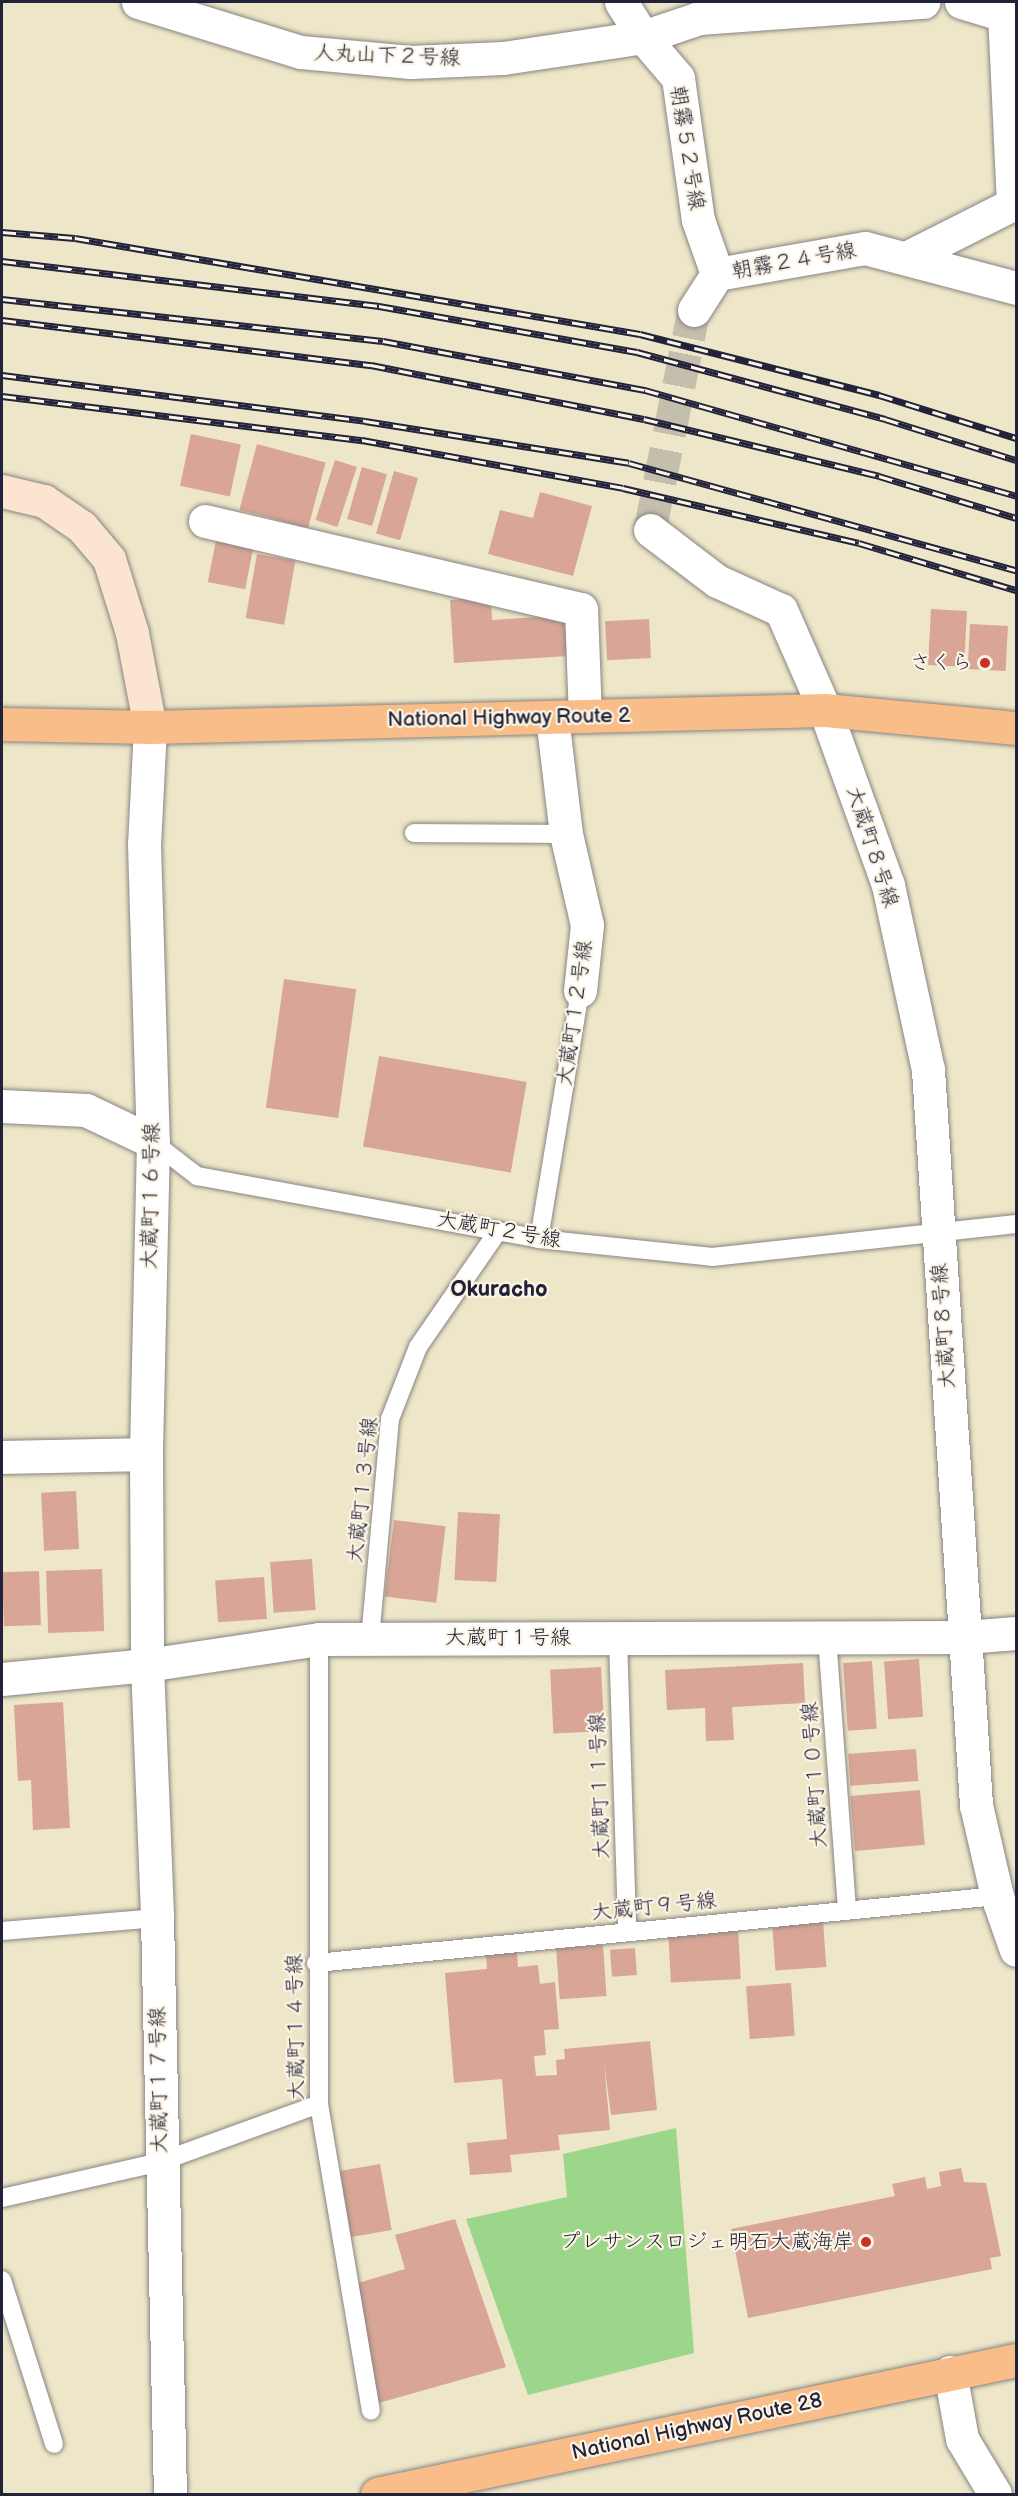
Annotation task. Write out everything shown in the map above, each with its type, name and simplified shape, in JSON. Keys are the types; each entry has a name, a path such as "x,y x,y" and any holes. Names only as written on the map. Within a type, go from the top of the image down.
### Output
{"highway":[{"name":"National Highway Route 2","path":"2,724 150,727 825,710 1017,728"},
{"name":"National Highway Route 28","path":"377,2494 950,2372 1017,2360"}],"main road":[{"path":"2,491 44,501 82,527 109,559 132,633 150,727"}],"street":[{"name":"人丸山下２号線","path":"138,2 301,52 411,62 503,58 643,36 699,18 923,2"},
{"name":"朝霧５２号線","path":"621,2 643,36 678,78 698,220 717,274"},
{"path":"908,257 1015,203 1007,6 961,2"},
{"name":"朝霧２４号線","path":"694,310 717,274 865,249 908,257 1017,288"},
{"path":"205,521 581,609 585,716"},
{"name":"大蔵町８号線","path":"650,530 717,581 781,610 825,710 888,885 925,1058 976,1805 997,1896 1017,1950"},
{"name":"大蔵町１２号線","path":"552,717 566,834 587,925 580,991"},
{"name":"大蔵町１６号線","path":"147,1665 146,1454 153,1142 144,844 150,727"},
{"name":"大蔵町２号線","path":"2,1106 86,1110 153,1142"},
{"path":"2,1457 146,1454"},
{"name":"大蔵町１号線","path":"2,1679 147,1665 319,1639 965,1637 1017,1633"},
{"name":"大蔵町１７号線","path":"147,1665 157,1918 160,2162 170,2494"},
{"path":"950,2372 962,2439 995,2494"}],"lane":[{"path":"414,833 566,834"},
{"name":"大蔵町１２号線","path":"539,1239 580,991"},
{"name":"大蔵町２号線","path":"153,1142 197,1176 539,1239 712,1257 1017,1224"},
{"name":"大蔵町１３号線","path":"370,1639 390,1419 418,1347 498,1231"},
{"name":"大蔵町１０号線","path":"827,1637 847,1910"},
{"name":"大蔵町１１号線","path":"618,1638 627,1932"},
{"name":"大蔵町１４号線","path":"319,1639 316,1963 319,2104 371,2410"},
{"name":"大蔵町９号線","path":"316,1963 997,1896"},
{"path":"2,1931 157,1918"},
{"path":"2,2198 160,2162 319,2104"},
{"path":"2,2280 54,2444"}],"green space":[{"path":"676,2128 694,2353 528,2395 466,2219 567,2197 563,2154"}],"building":[{"path":"191,434 241,445 230,496 180,486"},
{"path":"257,444 326,462 308,528 239,510"},
{"path":"335,460 357,467 337,527 316,520"},
{"path":"362,467 387,474 372,526 347,519"},
{"path":"394,471 418,478 400,540 376,533"},
{"path":"540,492 592,506 573,576 488,554 500,510 533,518"},
{"path":"217,535 254,542 245,589 208,582"},
{"path":"257,554 295,561 284,625 246,618"},
{"path":"491,597 492,620 565,615 568,656 454,663 450,600"},
{"path":"931,609 967,611 964,667 928,665"},
{"path":"649,619 651,658 607,660 605,621"},
{"path":"970,624 1008,626 1006,671 968,669"},
{"path":"284,979 356,989 338,1118 266,1108"},
{"path":"379,1056 527,1082 511,1173 363,1147"},
{"path":"76,1491 79,1549 44,1551 41,1493"},
{"path":"458,1512 500,1514 496,1582 454,1580"},
{"path":"394,1520 446,1526 436,1603 385,1596"},
{"path":"312,1559 316,1610 274,1613 270,1562"},
{"path":"102,1569 104,1631 48,1633 46,1571"},
{"path":"39,1571 41,1625 4,1626 2,1572"},
{"path":"264,1577 267,1619 218,1622 215,1580"},
{"path":"919,1659 923,1717 888,1719 884,1661"},
{"path":"872,1661 877,1729 848,1731 843,1663"},
{"path":"803,1663 805,1703 732,1707 734,1740 706,1741 705,1708 667,1710 665,1670"},
{"path":"601,1667 604,1731 553,1734 550,1670"},
{"path":"63,1702 70,1828 33,1830 31,1780 18,1781 14,1705"},
{"path":"916,1749 918,1781 850,1786 848,1754"},
{"path":"920,1790 925,1845 855,1851 850,1796"},
{"path":"823,1920 826,1967 775,1970 772,1924"},
{"path":"738,1926 741,1979 671,1983 668,1930"},
{"path":"603,1945 607,1996 560,1999 556,1948"},
{"path":"635,1948 637,1975 612,1977 610,1950"},
{"path":"517,1952 518,1967 538,1965 540,1984 555,1982 559,2029 544,2030 546,2055 534,2056 536,2076 557,2075 556,2060 565,2059 564,2049 650,2041 657,2110 611,2115 604,2063 610,2130 558,2135 560,2150 510,2155 512,2172 470,2175 467,2143 507,2139 502,2079 454,2083 445,1973 487,1969 486,1954"},
{"path":"791,1983 795,2036 750,2039 746,1986"},
{"path":"380,2164 392,2230 351,2237 340,2171"},
{"name":"プレサンスロジェ明石大蔵海岸","path":"961,2168 964,2182 986,2183 1001,2256 990,2258 992,2269 748,2318 731,2229 895,2196 892,2184 925,2177 927,2189 941,2186 939,2172"},
{"path":"455,2219 506,2367 375,2404 358,2283 405,2269 395,2235"}],"tunnel":[{"path":"650,530 694,310"}],"railway":[{"path":"2,232 75,238 640,334 879,395 1016,438"},
{"path":"2,261 379,306 637,352 885,419 1016,460"},
{"path":"2,299 383,341 645,390 1016,496"},
{"path":"2,320 371,365 644,419 879,476 1016,518"},
{"path":"2,375 365,421 629,463 1016,570"},
{"path":"2,396 362,440 623,488 859,543 1016,590"}],"place":[{"name":"さくら","path":"985,663"},
{"name":"プレサンスロジェ明石大蔵海岸","path":"866,2242"}],"district":[{"name":"Okuracho","path":"499,1290"}]}
